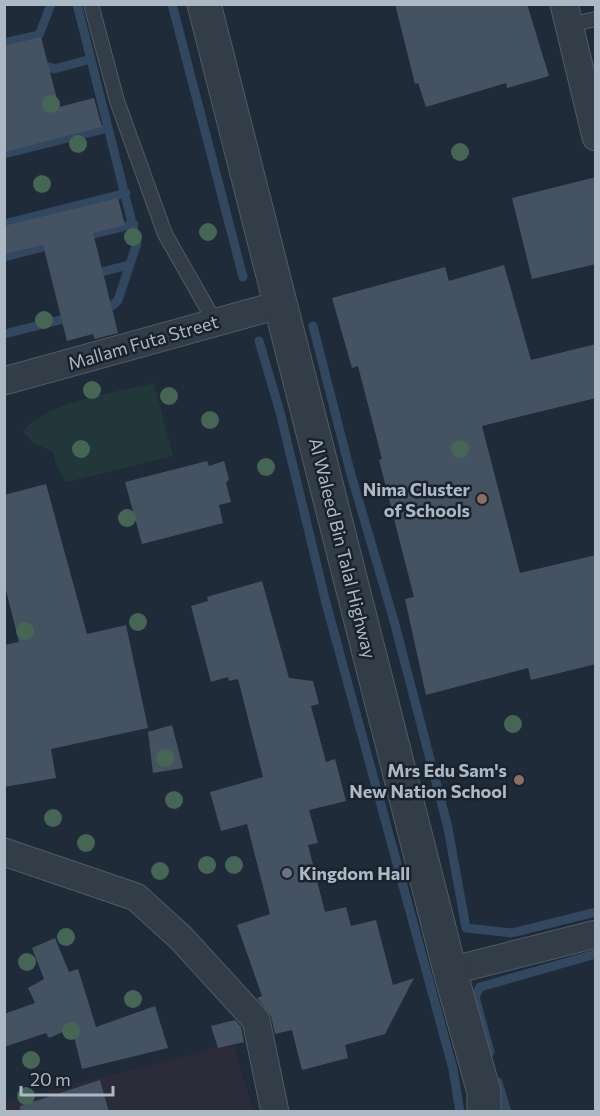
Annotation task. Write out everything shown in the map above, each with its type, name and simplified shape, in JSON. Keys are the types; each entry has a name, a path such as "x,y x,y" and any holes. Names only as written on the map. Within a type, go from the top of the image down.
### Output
{"street":[{"name":"Al Waleed Bin Talal Highway","path":"204,4 450,971 488,1105"},
{"path":"566,15 596,137"},
{"name":"Mallam Futa Street","path":"4,381 282,304"},
{"path":"4,852 136,897 180,938 256,1020 275,1112"},
{"path":"450,971 596,934"}],"lane":[{"path":"91,4 117,100 165,234 215,322"},
{"path":"566,15 596,18"}],"shaded area":[{"path":"234,1043 253,1111 5,1112 5,1102"}],"green space":[{"path":"154,383 173,456 67,482 56,465 53,452 34,443 23,432 47,413 64,406"}],"building":[{"path":"395,4 527,4 549,76 507,88 506,83 426,107 418,83 415,84"},
{"path":"41,37 59,107 94,98 102,127 4,152 4,46"},
{"path":"596,177 596,264 532,279 512,198"},
{"path":"118,198 125,225 93,233 118,333 95,339 93,334 67,341 43,245 4,254 4,226"},
{"name":"Nima Cluster of Schools","path":"504,265 531,360 596,344 596,398 482,426 520,573 596,555 596,664 531,680 528,668 426,695 405,599 414,597 379,460 382,459 358,366 352,368 332,298 445,267 449,281"},
{"path":"207,461 209,466 224,461 229,479 226,483 231,502 219,505 223,523 142,544 125,482"},
{"path":"46,484 87,634 126,625 148,728 51,749 56,778 4,787 4,645 19,642 4,582 4,495"},
{"path":"262,581 289,678 313,681 319,704 311,706 326,762 335,759 346,801 309,810 318,843 308,845 325,912 346,907 351,926 376,920 393,985 414,978 385,1034 345,1045 348,1058 302,1070 292,1030 275,1034 271,1016 257,998 262,996 237,925 270,914 247,824 221,831 210,792 263,777 238,679 229,681 228,677 211,682 191,606 208,601 207,597"},
{"path":"172,725 183,768 153,773 148,732"},
{"path":"55,938 69,972 78,969 96,1027 155,1006 168,1048 82,1069 72,1028 49,1038 46,1033 4,1047 4,1014 35,1003 28,988 44,979 32,948"},
{"path":"235,1020 241,1027 244,1042 218,1048 211,1026"},
{"path":"100,1080 109,1112 20,1112 20,1106"}],"waterway":[{"path":"4,43 39,35 51,4"},
{"path":"77,4 137,243 118,300 112,306 100,309"},
{"path":"172,4 243,277"},
{"path":"50,67 54,69 91,59"},
{"path":"4,154 108,128"},
{"path":"4,224 126,193"},
{"path":"82,237 134,224"},
{"path":"4,257 55,244"},
{"path":"93,274 129,265"},
{"path":"4,334 72,317"},
{"path":"313,326 350,471 394,621 448,828 466,928 512,933 596,912"},
{"path":"259,341 280,412 326,603 453,1069 460,1112"},
{"path":"490,1052 475,997 480,987 596,954"},
{"path":"498,1082 507,1112"}],"place":[{"name":"Nima Cluster of Schools","path":"482,499"},
{"name":"Mrs Edu Sam's New Nation School","path":"519,780"},
{"name":"Kingdom Hall","path":"287,873"}]}
